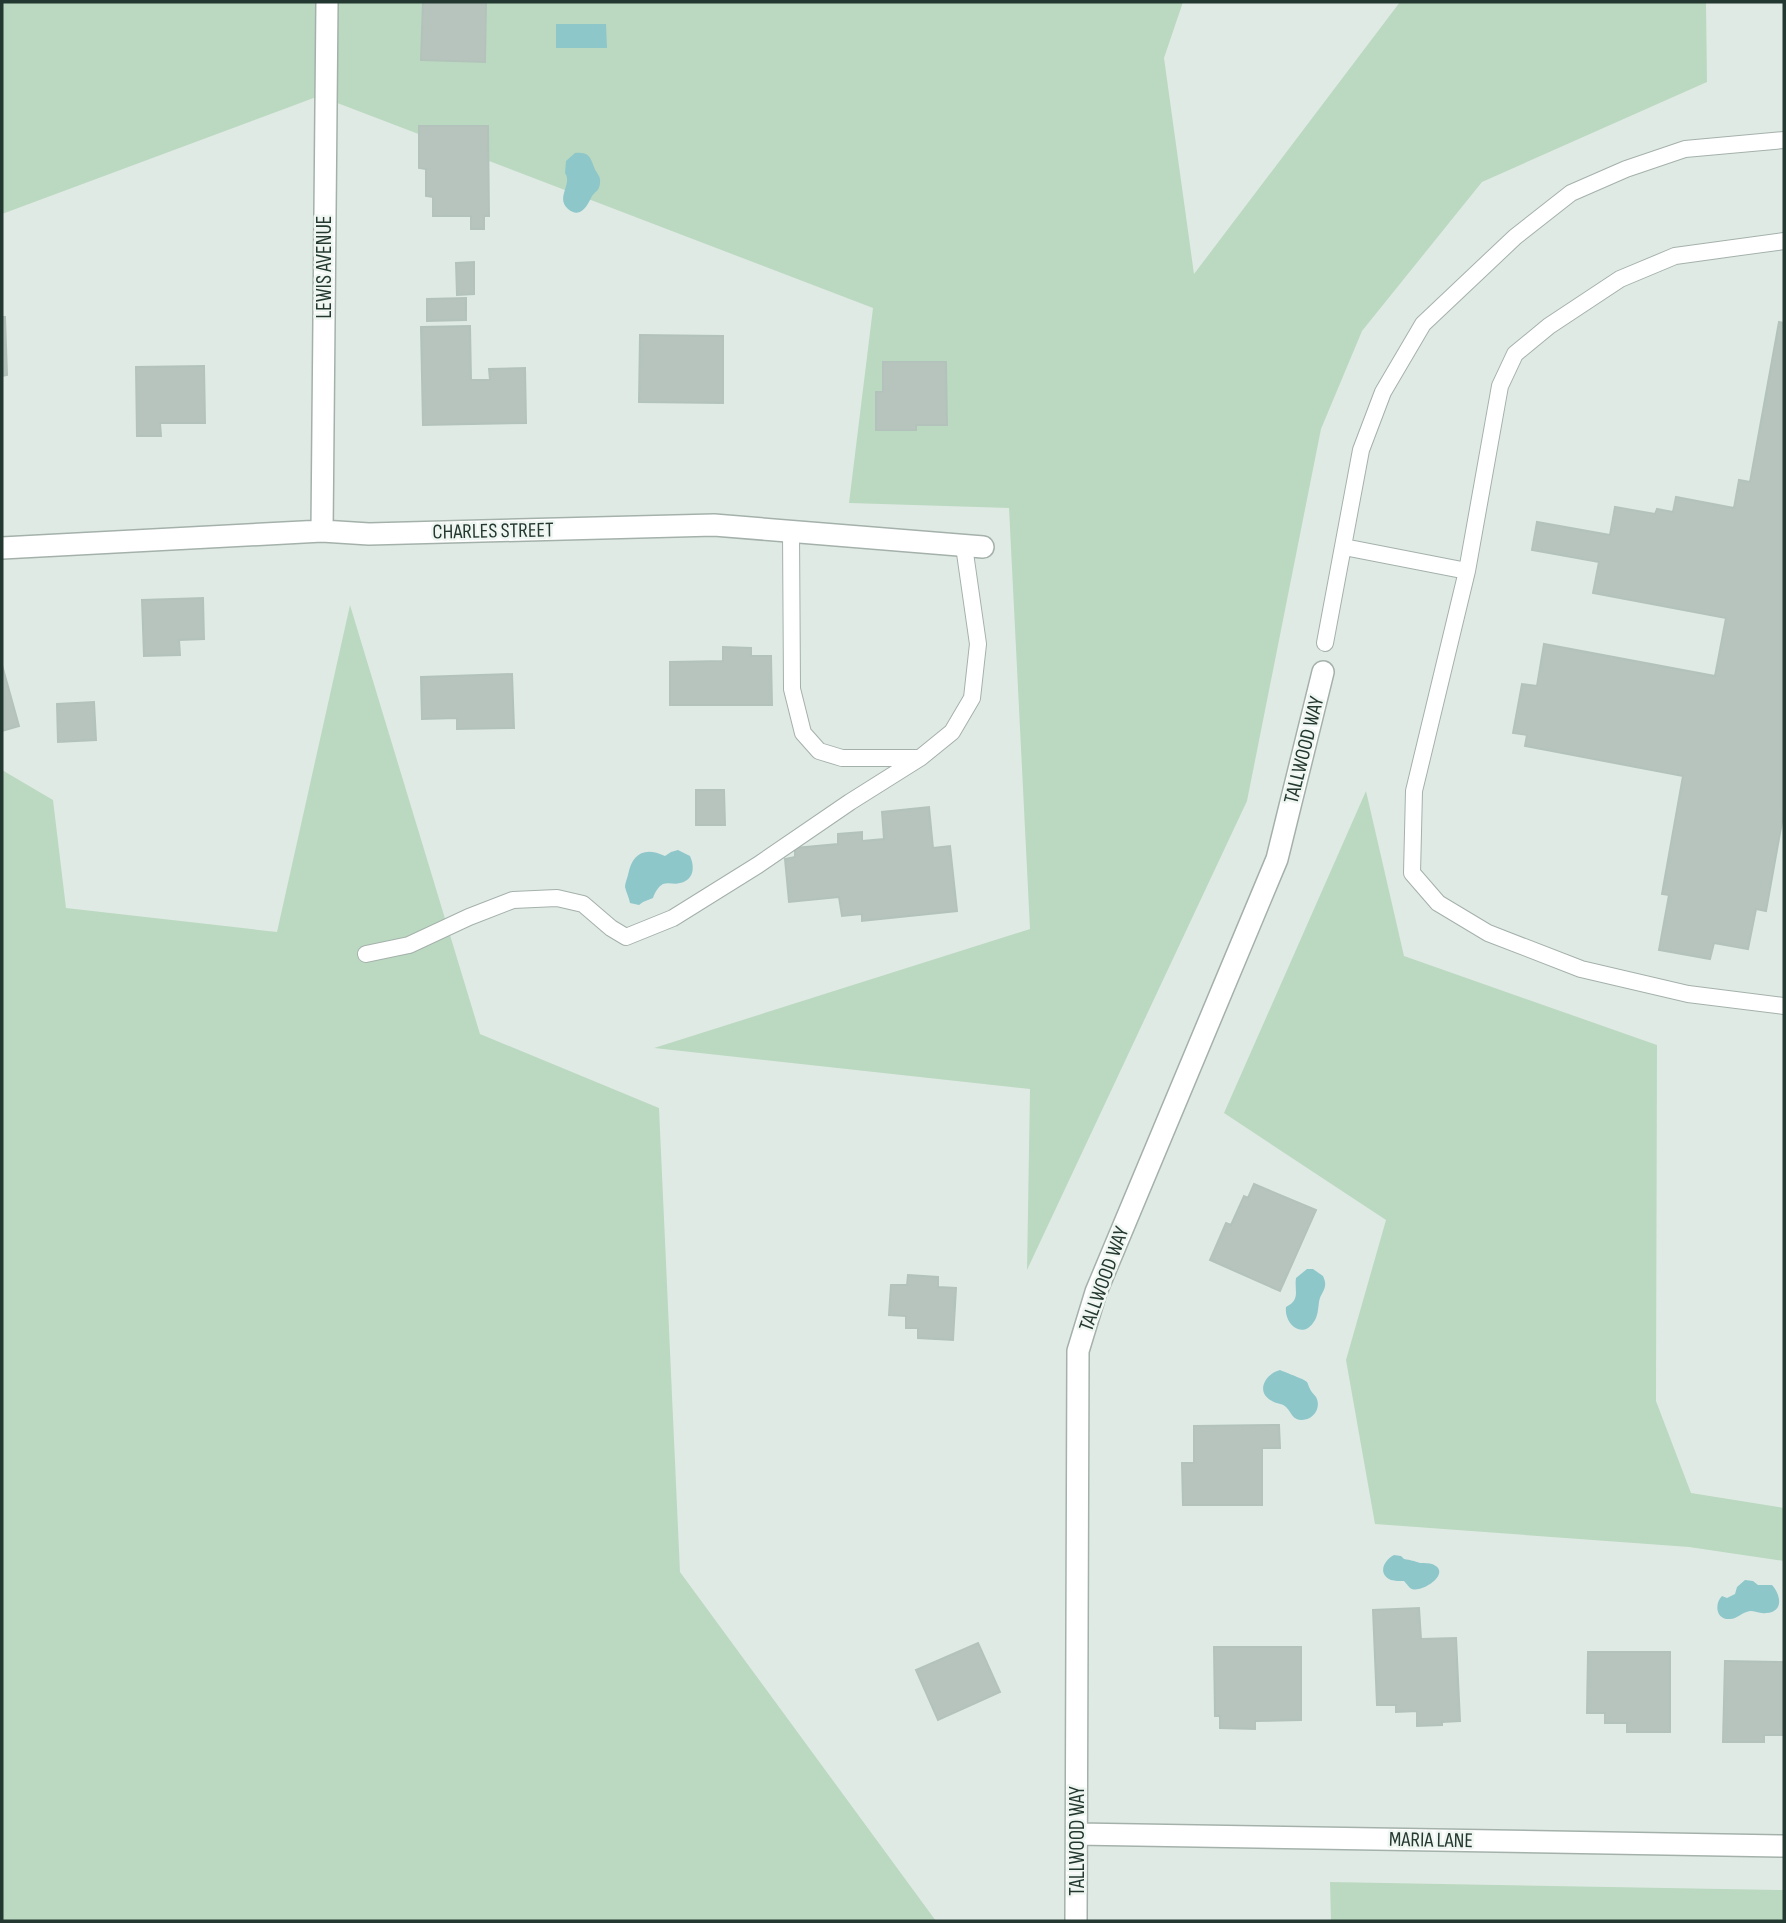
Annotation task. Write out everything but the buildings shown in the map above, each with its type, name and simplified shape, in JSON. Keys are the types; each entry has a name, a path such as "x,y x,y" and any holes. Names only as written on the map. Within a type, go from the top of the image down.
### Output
{"street":[{"name":"LEWIS AVENUE","path":"322,531 327,2"},
{"name":"CHARLES STREET","path":"2,548 322,531 369,534 714,525 974,547"},
{"name":"TALLWOOD WAY","path":"1076,1921 1078,1351 1096,1292 1277,859 1323,672"},
{"name":"MARIA LANE","path":"1077,1834 1784,1846"}],"lane":[{"path":"1325,643 1361,450 1383,392 1423,324 1514,237 1571,193 1626,169 1685,149 1784,140"},
{"path":"1784,241 1675,256 1619,279 1549,326 1515,354 1500,386 1467,571 1414,791 1412,873 1438,903 1488,933 1581,969 1688,993 1784,1006"},
{"path":"792,532 792,689 803,733 819,751 842,758 920,758"},
{"path":"366,954 409,945 513,900 557,898 583,904 626,937 673,918 920,758 952,733 972,698 978,644 974,547"},
{"path":"1343,547 1467,571"}],"green space":[{"path":"2,2 1183,2 1164,58 1194,274 1400,2 1706,2 1707,82 1482,182 1362,331 1321,429 1247,801 1027,1270 1030,1089 654,1048 1030,929 1009,508 849,503 873,308 319,96 2,214"},
{"path":"350,605 480,1034 659,1108 680,1572 936,1921 2,1921 2,770 53,800 66,908 277,932"},
{"path":"1366,791 1404,956 1657,1045 1656,1401 1691,1493 1784,1508 1784,1561 1689,1547 1375,1524 1346,1360 1386,1220 1224,1113"},
{"path":"1330,1882 1784,1890 1784,1921 1331,1921"}],"water":[{"path":"556,24 606,24 607,48 556,48"},
{"path":"575,153 588,156 600,180 599,189 586,207 577,213 568,209 563,200 567,182 566,161"},
{"path":"678,850 692,860 691,876 678,884 663,884 653,898 639,905 630,903 625,886 636,857 645,852 665,856"},
{"path":"1307,1269 1313,1269 1323,1276 1325,1287 1315,1321 1304,1330 1291,1324 1286,1307 1294,1301 1296,1278"},
{"path":"1280,1370 1303,1379 1316,1397 1318,1405 1310,1418 1296,1419 1288,1409 1272,1401 1264,1393 1266,1379"},
{"path":"1394,1555 1432,1564 1438,1568 1438,1576 1429,1585 1417,1589 1411,1588 1404,1581 1391,1580 1383,1571 1387,1560"},
{"path":"1745,1580 1758,1585 1772,1585 1779,1598 1776,1610 1764,1613 1750,1611 1733,1619 1725,1619 1718,1611 1719,1599 1735,1594 1737,1587"}]}
